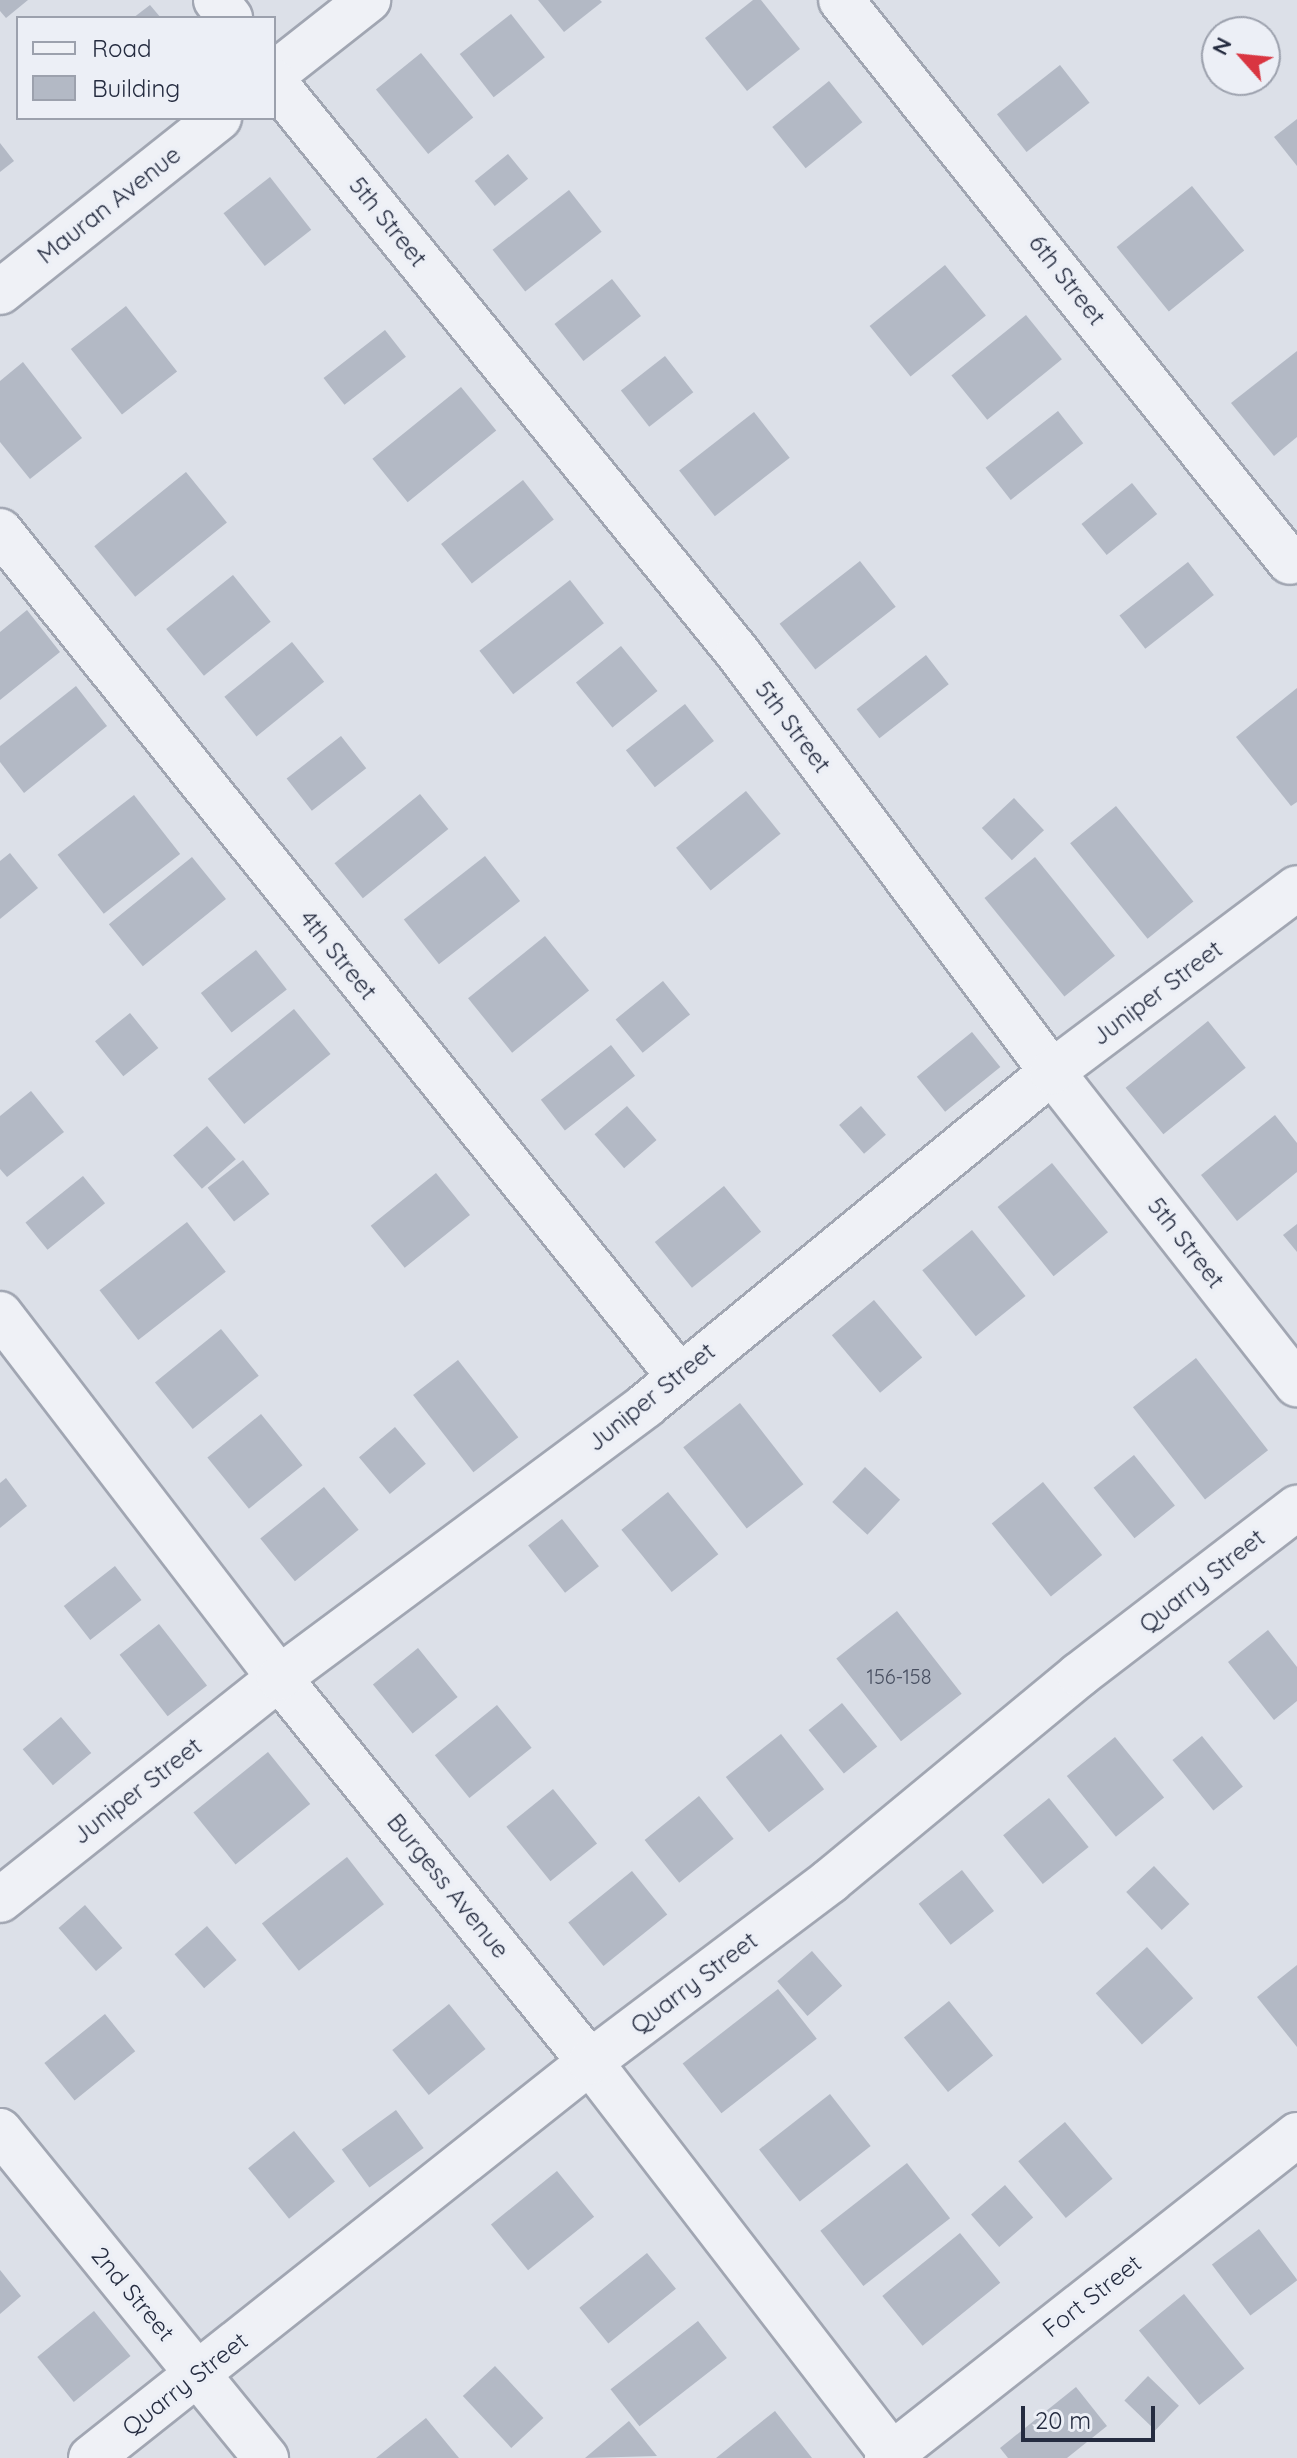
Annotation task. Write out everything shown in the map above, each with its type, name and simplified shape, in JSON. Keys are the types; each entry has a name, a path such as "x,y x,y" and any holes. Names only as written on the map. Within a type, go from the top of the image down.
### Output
{"street":[{"path":"216,0 228,16"},
{"path":"276,72 368,0"},
{"name":"6th Street","path":"841,0 1290,562"},
{"name":"5th Street","path":"276,84 738,653 1052,1072 1297,1384"},
{"name":"Mauran Avenue","path":"0,292 216,120"},
{"name":"4th Street","path":"0,531 679,1376"},
{"name":"Juniper Street","path":"0,1900 279,1678 646,1405 1052,1072 1297,888"},
{"name":"Burgess Avenue","path":"0,1314 279,1678 590,2062 891,2457"},
{"name":"Quarry Street","path":"91,2458 590,2062 830,1881 1079,1675 1297,1508"},
{"name":"2nd Street","path":"0,2131 266,2458"},
{"name":"Fort Street","path":"891,2457 1297,2135"}],"building":[{"path":"0,0 28,0 6,18 0,11"},
{"path":"538,0 600,0 602,2 564,32"},
{"path":"753,0 761,0 800,49 747,91 705,38"},
{"path":"150,5 159,16 136,16"},
{"path":"511,14 545,57 494,97 460,54"},
{"path":"421,53 473,118 428,154 376,90"},
{"path":"1060,65 1090,103 1027,152 997,114"},
{"path":"829,81 862,122 806,168 772,127"},
{"path":"1297,119 1297,166 1274,137"},
{"path":"0,143 14,161 0,172"},
{"path":"508,154 528,179 495,206 475,181"},
{"path":"270,177 311,230 265,266 224,213"},
{"path":"1192,186 1244,251 1169,312 1117,247"},
{"path":"569,190 602,232 525,291 493,250"},
{"path":"945,265 986,316 911,377 870,326"},
{"path":"612,279 641,316 583,361 554,324"},
{"path":"126,306 177,371 122,415 71,349"},
{"path":"1026,315 1062,359 987,420 951,375"},
{"path":"385,330 406,357 344,405 324,378"},
{"path":"1297,351 1297,437 1274,456 1231,403"},
{"path":"665,356 693,392 649,427 621,390"},
{"path":"23,362 82,438 30,479 0,442 0,381"},
{"path":"461,387 496,431 408,502 372,459"},
{"path":"1058,411 1083,443 1011,500 986,468"},
{"path":"754,412 790,458 715,516 679,470"},
{"path":"186,472 227,523 135,597 94,546"},
{"path":"523,480 554,519 472,583 441,544"},
{"path":"1132,483 1157,514 1107,555 1081,524"},
{"path":"860,561 896,607 815,670 780,624"},
{"path":"1188,562 1214,595 1145,649 1119,616"},
{"path":"233,575 271,622 204,676 166,629"},
{"path":"570,580 604,623 513,694 479,651"},
{"path":"27,610 60,652 0,700 0,632"},
{"path":"292,642 324,682 256,736 224,697"},
{"path":"621,646 658,691 612,728 576,683"},
{"path":"926,655 949,684 879,738 857,709"},
{"path":"76,686 107,726 24,793 0,762 0,746"},
{"path":"1297,688 1297,802 1291,806 1236,737"},
{"path":"685,704 714,741 655,787 626,750"},
{"path":"341,736 366,768 312,811 287,778"},
{"path":"746,791 781,834 711,890 676,848"},
{"path":"420,794 448,829 363,898 335,863"},
{"path":"134,795 180,854 104,914 58,855"},
{"path":"1014,798 1044,830 1012,860 982,828"},
{"path":"1116,806 1193,902 1148,939 1070,843"},
{"path":"10,853 38,888 0,919 0,861"},
{"path":"485,856 520,901 439,964 404,919"},
{"path":"192,857 226,899 143,966 109,924"},
{"path":"1035,857 1115,956 1064,997 984,898"},
{"path":"545,936 589,990 512,1053 468,998"},
{"path":"256,950 287,989 232,1032 201,993"},
{"path":"663,981 690,1014 643,1053 616,1019"},
{"path":"294,1009 331,1054 244,1124 208,1079"},
{"path":"130,1013 158,1048 123,1076 95,1041"},
{"path":"1208,1021 1246,1068 1163,1134 1126,1088"},
{"path":"972,1032 1000,1067 945,1112 917,1077"},
{"path":"611,1045 635,1076 565,1131 541,1100"},
{"path":"31,1091 64,1132 7,1177 0,1169 0,1116"},
{"path":"627,1106 657,1140 624,1168 595,1134"},
{"path":"861,1106 886,1135 864,1154 839,1125"},
{"path":"1275,1115 1297,1143 1297,1172 1237,1221 1201,1175"},
{"path":"207,1126 236,1159 202,1189 173,1156"},
{"path":"243,1160 269,1194 234,1222 208,1188"},
{"path":"1052,1163 1108,1232 1054,1276 998,1207"},
{"path":"436,1173 470,1215 405,1268 371,1226"},
{"path":"83,1176 105,1203 48,1250 25,1223"},
{"path":"724,1186 761,1232 692,1288 655,1242"},
{"path":"187,1222 226,1272 138,1340 100,1290"},
{"path":"1297,1224 1297,1252 1283,1235"},
{"path":"972,1230 1025,1296 976,1336 922,1270"},
{"path":"874,1300 922,1357 880,1393 832,1335"},
{"path":"221,1329 259,1376 193,1429 155,1382"},
{"path":"1196,1358 1268,1450 1205,1499 1133,1407"},
{"path":"458,1360 518,1437 473,1472 413,1395"},
{"path":"740,1403 803,1484 747,1528 683,1447"},
{"path":"261,1414 303,1465 249,1509 207,1457"},
{"path":"395,1427 426,1464 390,1494 359,1457"},
{"path":"1134,1455 1175,1506 1134,1538 1094,1488"},
{"path":"865,1467 900,1500 867,1535 832,1502"},
{"path":"6,1478 27,1506 0,1528 0,1483"},
{"path":"1043,1482 1102,1555 1051,1597 992,1524"},
{"path":"324,1487 359,1530 295,1581 260,1539"},
{"path":"668,1492 718,1554 672,1592 621,1530"},
{"path":"562,1519 599,1566 565,1593 528,1545"},
{"path":"115,1566 141,1600 90,1640 64,1606"},
{"path":"897,1611 962,1694 901,1741 836,1658"},
{"path":"159,1624 207,1685 168,1716 120,1655"},
{"path":"1268,1630 1297,1667 1297,1701 1274,1720 1228,1662"},
{"path":"418,1648 458,1697 413,1733 373,1685"},
{"path":"842,1703 877,1747 844,1774 809,1730"},
{"path":"497,1705 532,1748 469,1798 435,1755"},
{"path":"61,1717 91,1753 53,1785 23,1749"},
{"path":"781,1734 824,1789 769,1832 726,1777"},
{"path":"1202,1736 1243,1787 1213,1810 1172,1760"},
{"path":"1115,1737 1164,1798 1116,1837 1067,1776"},
{"path":"268,1752 310,1804 236,1864 193,1812"},
{"path":"553,1789 597,1843 550,1881 506,1827"},
{"path":"699,1796 734,1839 679,1883 645,1840"},
{"path":"1049,1798 1089,1847 1043,1884 1003,1835"},
{"path":"347,1857 384,1904 299,1971 262,1923"},
{"path":"1154,1866 1189,1904 1162,1930 1126,1892"},
{"path":"962,1870 994,1911 951,1945 919,1904"},
{"path":"632,1871 667,1915 604,1966 568,1923"},
{"path":"85,1905 122,1948 96,1971 59,1928"},
{"path":"207,1926 237,1960 204,1988 175,1954"},
{"path":"1147,1947 1193,1998 1142,2044 1096,1993"},
{"path":"812,1951 842,1986 807,2016 777,1981"},
{"path":"1297,1965 1297,2047 1257,1997"},
{"path":"778,1989 817,2039 721,2113 683,2063"},
{"path":"949,2001 993,2055 948,2092 904,2038"},
{"path":"449,2004 486,2049 429,2095 392,2050"},
{"path":"105,2014 135,2051 75,2100 44,2063"},
{"path":"830,2094 871,2146 800,2201 759,2149"},
{"path":"396,2110 424,2148 369,2187 342,2149"},
{"path":"1065,2122 1113,2179 1066,2218 1018,2161"},
{"path":"294,2131 335,2182 289,2219 248,2168"},
{"path":"907,2163 950,2218 863,2286 820,2231"},
{"path":"557,2171 594,2217 528,2270 491,2224"},
{"path":"1005,2185 1033,2217 999,2247 971,2215"},
{"path":"1259,2229 1297,2281 1250,2316 1212,2265"},
{"path":"960,2233 1000,2283 923,2346 882,2296"},
{"path":"647,2253 676,2289 608,2343 579,2308"},
{"path":"0,2270 21,2296 0,2314"},
{"path":"1184,2294 1244,2369 1199,2405 1139,2331"},
{"path":"94,2311 131,2356 74,2402 37,2357"},
{"path":"698,2321 727,2358 639,2426 611,2389"},
{"path":"495,2366 543,2418 511,2448 463,2396"},
{"path":"1148,2376 1179,2406 1155,2430 1124,2400"},
{"path":"1076,2387 1107,2426 1067,2458 1008,2458 1000,2448"},
{"path":"775,2411 812,2458 716,2458"},
{"path":"426,2418 459,2458 376,2458"},
{"path":"629,2421 657,2456 585,2458"}]}
